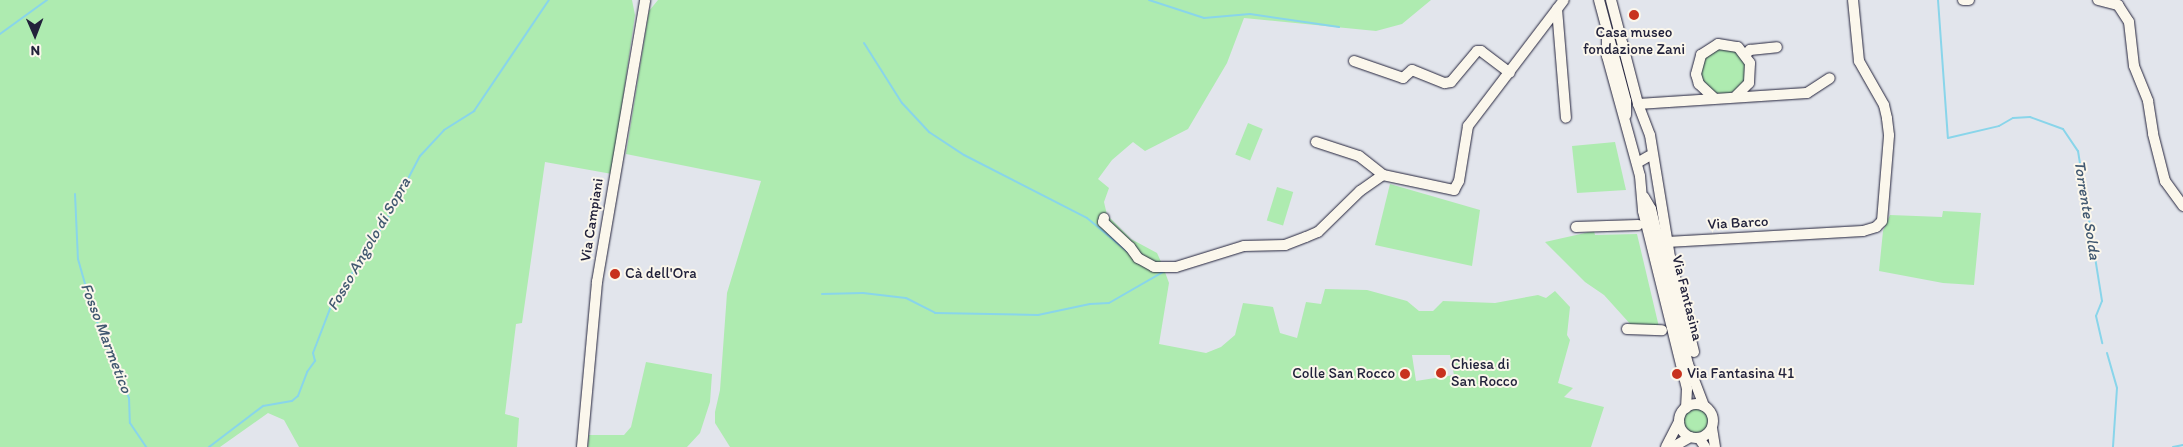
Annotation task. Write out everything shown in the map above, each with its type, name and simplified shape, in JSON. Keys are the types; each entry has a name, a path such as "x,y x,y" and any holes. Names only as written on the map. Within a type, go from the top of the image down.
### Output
{"street":[{"name":"Via Campiani","path":"582,447 597,282 645,0"},
{"name":"Via Fantasina","path":"1599,0 1607,35 1607,56 1618,103 1626,119 1640,176 1644,196 1645,220 1687,389 1686,408"},
{"path":"1611,0 1638,104 1650,135 1658,169 1667,242 1694,352"},
{"name":"Via Barco","path":"1667,242 1863,231 1876,227 1882,221 1890,135 1884,104 1859,61 1853,0"},
{"path":"1964,0 1969,0"},
{"path":"2098,0 2118,4 2129,22 2134,66 2148,101 2152,134 2165,180 2183,206"},
{"path":"1316,142 1358,156 1384,174 1454,190 1460,181 1468,126 1510,73 1560,4"},
{"path":"1560,4 1566,118"},
{"path":"1714,98 1699,84 1696,74 1701,55 1718,44 1728,44 1746,54 1750,63 1750,78 1743,91 1735,97"},
{"path":"1746,54 1750,50 1777,47"},
{"path":"1354,61 1403,78 1412,70 1445,83 1451,82 1477,51 1481,50 1510,73"},
{"path":"1638,104 1807,93 1830,78"},
{"path":"1650,135 1649,156 1651,166 1658,169"},
{"path":"1637,164 1649,156"},
{"path":"1640,176 1658,169"},
{"path":"1103,220 1145,263 1154,267 1176,267 1244,246 1285,245 1318,232 1360,191 1384,174"},
{"name":"Via Fantasina","path":"1644,196 1651,209 1688,364 1704,406"},
{"path":"1576,227 1638,225"},
{"path":"1627,329 1662,330"},
{"path":"1666,447 1686,408 1698,404 1704,406 1714,420 1712,428 1715,447"},
{"path":"1679,421 1684,433 1698,441"},
{"path":"1698,441 1712,428"},
{"path":"1673,447 1682,439 1698,441"}],"green space":[{"path":"0,0 632,0 635,15 612,174 545,162 522,323 516,324 505,414 519,418 517,447 299,447 284,420 268,413 220,447 0,447"},
{"path":"658,0 1431,0 1402,24 1376,31 1244,18 1227,63 1188,129 1145,151 1133,142 1112,160 1098,179 1109,188 1104,202 1107,215 1131,239 1157,253 1162,264 1169,283 1159,344 1206,353 1221,347 1235,335 1243,303 1273,307 1280,333 1297,338 1306,302 1321,304 1325,289 1367,290 1407,301 1419,311 1433,311 1443,301 1495,303 1538,295 1546,298 1555,291 1570,307 1567,335 1570,340 1558,383 1573,388 1564,397 1604,407 1591,447 730,447 715,423 715,412 720,390 727,293 761,181 626,154 649,11","holes":["1412,355 1450,355 1454,375 1416,381"]},
{"path":"1718,48 1728,48 1742,58 1746,71 1742,84 1736,90 1728,94 1718,94 1704,84 1700,76 1700,66 1710,52"},
{"path":"1248,123 1263,129 1250,161 1235,155"},
{"path":"1615,142 1626,190 1577,193 1572,146"},
{"path":"1390,184 1480,210 1472,266 1375,245"},
{"path":"1277,187 1293,192 1283,225 1267,220"},
{"path":"1943,211 1981,213 1974,285 1943,283 1879,271 1883,231 1890,215 1942,217"},
{"path":"1594,231 1595,235 1637,234 1659,327 1632,326 1604,295 1585,282 1545,242"},
{"path":"646,362 712,374 710,402 700,433 687,447 588,447 589,435 624,435 631,427"},
{"path":"1696,409 1704,413 1708,421 1704,429 1696,433 1688,429 1684,421 1688,413"}],"waterway":[{"path":"0,34 47,0"},
{"name":"Fosso Angolo di Sopra","path":"209,447 263,406 292,401 298,396 307,372 315,361 313,353 331,306 387,219 420,156 444,130 474,111 549,0"},
{"path":"1149,0 1204,18 1250,14 1339,27"},
{"name":"Torrente Solda","path":"1938,0 1948,138 1999,126 2013,118 2030,117 2063,129 2078,151 2102,301 2096,316 2102,343"},
{"path":"864,43 902,103 929,132 964,155 1087,218 1128,252"},
{"name":"Fosso Marmetico","path":"75,194 78,259 93,312 129,398 130,423 146,447"},
{"path":"822,294 863,293 906,298 935,313 1038,315 1090,304 1109,303 1163,272"},
{"name":"Torrente Solda","path":"2107,353 2117,388 2113,447"},
{"name":"Torrente Solda","path":"2173,447 2183,445"}],"place":[{"name":"Casa museo fondazione Zani","path":"1634,15"},
{"name":"Cà dell'Ora","path":"615,274"},
{"name":"Chiesa di San Rocco","path":"1441,373"},
{"name":"Colle San Rocco","path":"1405,374"},
{"name":"Via Fantasina 41","path":"1677,374"}]}
